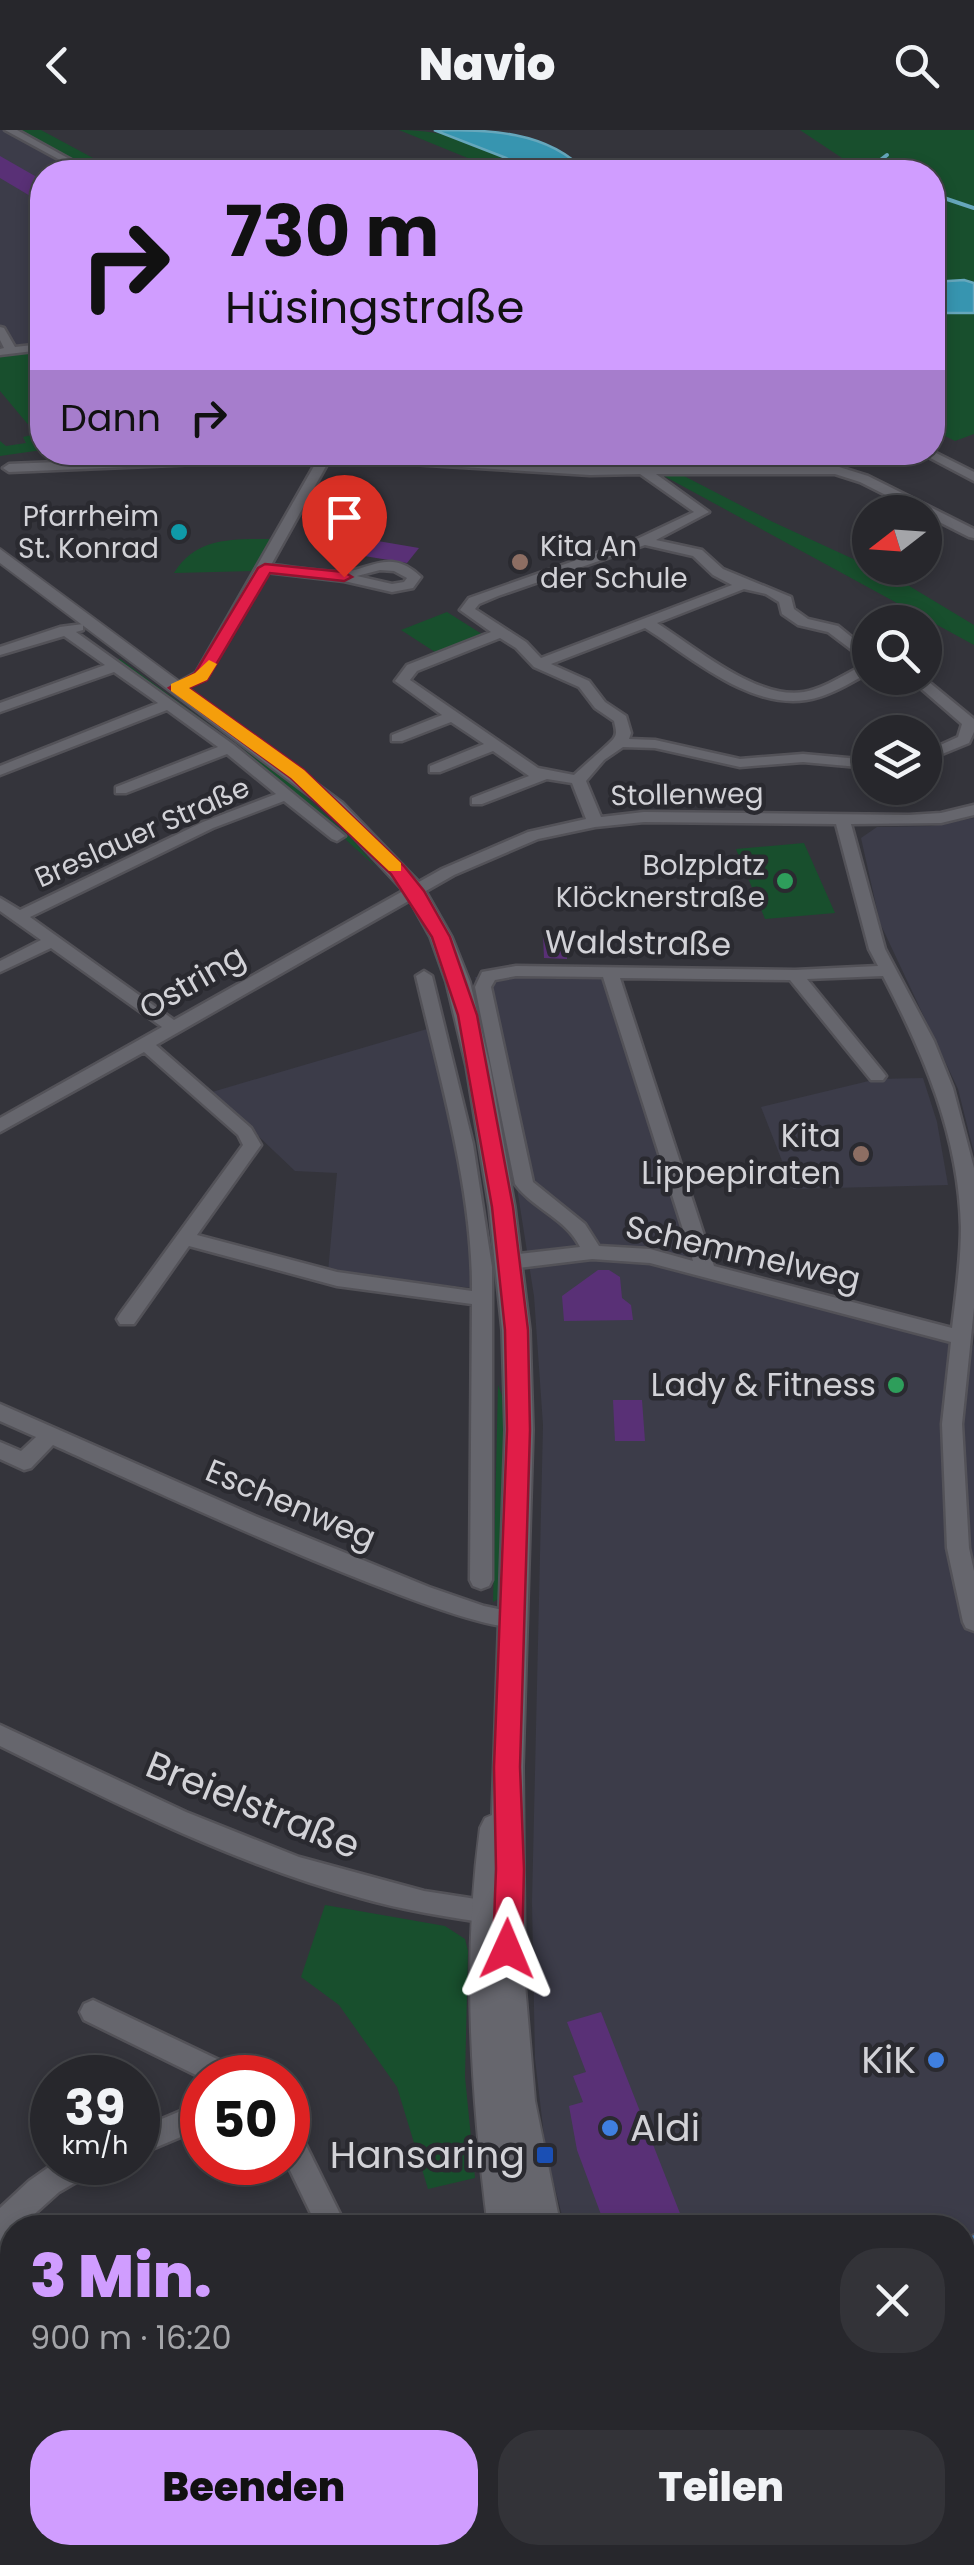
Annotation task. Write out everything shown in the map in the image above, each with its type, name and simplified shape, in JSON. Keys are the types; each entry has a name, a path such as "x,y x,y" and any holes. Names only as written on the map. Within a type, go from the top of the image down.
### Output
{"main road":[{"path":"0,554 173,696 322,795 372,842 415,891 441,937 467,1015 510,1262 518,1430 507,1767 510,2039 524,2145 539,2215"},
{"path":"505,2215 494,2121 490,1867 507,1767"}],"street":[{"path":"10,130 66,160"},
{"path":"0,330 6,351"},
{"path":"945,462 974,477"},
{"path":"9,468 62,465"},
{"path":"0,771 173,696 201,676 321,465"},
{"path":"490,465 686,473 849,472 973,532"},
{"path":"672,465 686,473"},
{"path":"620,743 624,733 621,719 600,706 584,684 539,664 502,632 467,610 470,604 644,540 704,512 644,472"},
{"path":"644,540 697,552 718,572 743,585 770,591 786,600 787,612 803,622 833,629 852,644"},
{"path":"265,568 344,577"},
{"path":"539,664 743,585"},
{"path":"644,622 748,684 779,697 811,694 852,675"},
{"path":"0,652 90,624"},
{"path":"65,630 116,666 173,696 229,748 337,836"},
{"path":"502,632 412,668 403,676 405,686 493,746 544,775 578,780"},
{"path":"0,708 116,666"},
{"path":"936,695 970,723 964,740 942,750"},
{"path":"397,738 451,717"},
{"path":"578,780 598,757 620,743 655,744 740,762 803,758 852,762"},
{"path":"436,769 493,746"},
{"path":"121,790 229,748"},
{"path":"477,801 544,775"},
{"path":"578,780 595,822"},
{"name":"Breslauer Straße","path":"17,916 208,825 288,794"},
{"name":"Stollenweg","path":"415,891 509,843 595,822 685,816 924,820 974,810"},
{"path":"842,818 869,924 887,971 926,1041 960,1141 970,1226 952,1424 958,1548 974,1622"},
{"name":"Ostring","path":"0,1126 415,891"},
{"path":"0,903 174,1028"},
{"path":"0,967 50,942"},
{"name":"Waldstraße","path":"592,1252 580,1226 532,1194 524,1184 484,982 488,976 504,972 795,975 887,971"},
{"path":"610,973 704,1268"},
{"path":"795,975 877,1076"},
{"path":"424,976 470,1176 484,1298 481,1580"},
{"path":"127,1319 252,1145 251,1138 146,1044"},
{"path":"186,1239 336,1280 484,1298"},
{"name":"Schemmelweg","path":"510,1262 592,1252 638,1254 960,1337"},
{"name":"Eschenweg","path":"0,1412 421,1593 483,1615 513,1620"},
{"path":"0,1450 24,1462 49,1436"},
{"name":"Breielstraße","path":"0,1735 161,1813 264,1857 369,1891 490,1912"},
{"path":"93,2012 182,2055"},
{"path":"310,2183 326,2215"},
{"path":"12,2215 45,2185"}],"shaded area":[{"path":"0,130 14,130 70,160 30,160 30,345 0,349"},
{"path":"974,818 974,1153 958,1089 880,923 861,838 877,827 931,826"},
{"path":"475,977 607,979 701,1278 972,1349 974,1343 974,2215 562,2215 546,2153 535,2059 532,1902 543,1425 534,1296 515,1175"},
{"path":"427,1029 469,1203 472,1288 328,1272 337,1173 295,1171 212,1092"},
{"name":"Kita Lippepiraten","path":"923,1078 937,1122 948,1185 793,1189 761,1107 877,1079"}],"green space":[{"path":"14,130 41,130 97,160 70,160"},
{"path":"399,130 468,140 513,160 473,160"},
{"path":"800,130 974,130 974,283 945,282 945,160 845,160"},
{"path":"945,313 974,313 974,434 955,441 945,436"},
{"path":"30,351 30,427 0,391 0,355"},
{"path":"30,435 30,452 0,456 0,441 6,446 26,443 23,437"},
{"path":"664,476 684,476 852,558 852,578"},
{"path":"271,539 253,571 174,573 204,546 229,540"},
{"path":"864,585 908,585 941,605 901,605"},
{"path":"942,606 974,625 974,645 942,628"},
{"path":"447,612 485,636 438,654 401,630"},
{"path":"117,660 296,788 350,837 376,867 295,794"},
{"name":"Bolzplatz Klöcknerstraße","path":"804,843 835,913 765,919 736,849"},
{"path":"498,1385 507,1409 500,1598 493,1602"},
{"path":"325,1905 445,1926 465,1939 465,2077 475,2178 428,2189 397,2087 339,2005 301,1977"}],"water":[{"path":"434,130 516,135 535,140 572,160 506,158"},
{"path":"945,281 974,283 974,313 945,313"}],"building":[{"path":"0,156 30,173 30,196 0,178"},
{"path":"366,539 419,548 407,563 352,554"},
{"path":"567,933 567,959 544,958 543,935"},
{"path":"598,1270 609,1270 620,1277 622,1298 631,1305 633,1320 564,1321 562,1296"},
{"path":"613,1400 642,1400 645,1441 615,1441"},
{"name":"Aldi","path":"601,2012 681,2215 601,2215 577,2150 569,2106 583,2102 573,2076 586,2072 567,2022"}],"waterway":[{"path":"881,160 887,155"},
{"path":"945,198 974,208"}],"slow traffic":[{"path":"209,664 201,676 177,688 298,774 395,867"}],"place":[{"name":"Pfarrheim St. Konrad","path":"179,532"},
{"name":"Kita An der Schule","path":"520,562"},
{"name":"Bolzplatz Klöcknerstraße","path":"785,881"},
{"name":"Kita Lippepiraten","path":"861,1154"},
{"name":"Lady & Fitness","path":"896,1385"},
{"name":"KiK","path":"936,2060"},
{"name":"Aldi","path":"610,2128"},
{"name":"Hansaring","path":"545,2155"}],"route":[{"path":"344,577 265,568 201,676 177,688 298,774 398,870 441,937 467,1015 502,1207 516,1330 518,1430 507,1767 507,1949"}]}
